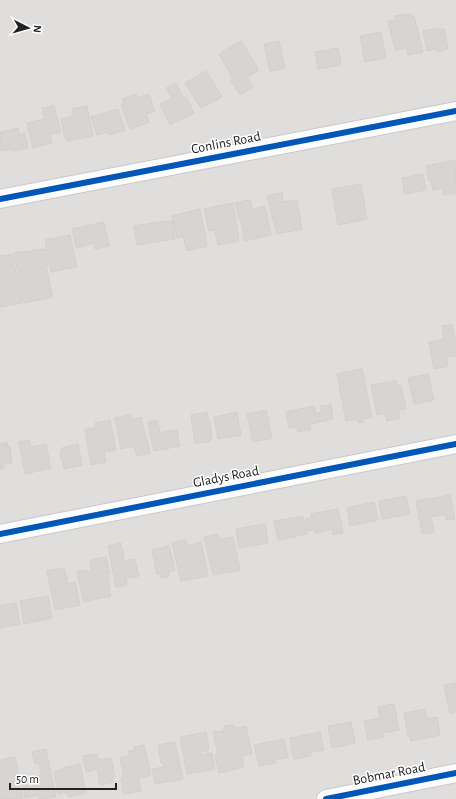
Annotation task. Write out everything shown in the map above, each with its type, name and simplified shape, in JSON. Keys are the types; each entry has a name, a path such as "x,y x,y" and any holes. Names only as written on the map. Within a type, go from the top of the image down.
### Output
{"street":[{"name":"Conlins Road","path":"0,199 456,111"},
{"name":"Gladys Road","path":"0,534 456,444"},
{"name":"Bobmar Road","path":"326,799 456,773"}],"shaded area":[{"path":"0,0 456,0 456,799 0,799"}],"building":[{"path":"411,14 412,17 414,16 423,52 408,55 407,48 395,50 388,21 396,20 395,16"},
{"path":"438,28 439,30 444,29 448,49 437,52 436,49 427,51 423,31"},
{"path":"381,32 386,58 365,62 360,36"},
{"path":"241,41 258,68 257,72 247,77 253,87 240,95 230,80 233,79 219,54"},
{"path":"279,41 285,68 270,71 264,44"},
{"path":"338,48 341,65 318,69 315,52"},
{"path":"206,71 222,97 201,108 185,83"},
{"path":"176,83 184,98 186,97 194,113 170,125 160,104 172,98 166,88"},
{"path":"136,94 138,98 149,94 155,111 146,114 149,122 130,129 121,105 124,104 122,99"},
{"path":"54,106 61,132 50,135 52,143 33,148 27,123 45,119 42,108"},
{"path":"87,106 93,136 67,141 61,119 74,116 72,109"},
{"path":"118,109 125,130 109,135 108,132 97,135 91,117"},
{"path":"18,128 19,135 25,133 28,148 14,151 14,149 1,151 0,132"},
{"path":"455,160 456,193 444,195 442,188 433,190 431,180 429,181 426,166"},
{"path":"423,174 426,190 405,194 402,178"},
{"path":"361,184 367,219 338,225 332,189"},
{"path":"282,193 283,202 297,200 302,229 277,234 267,196"},
{"path":"250,200 252,209 265,206 271,235 245,241 235,203"},
{"path":"233,203 239,241 218,245 215,230 209,231 204,209"},
{"path":"200,209 207,246 187,251 183,236 177,238 172,216"},
{"path":"172,221 175,239 137,245 134,226"},
{"path":"104,222 109,246 95,249 94,243 76,248 72,229"},
{"path":"70,235 77,267 51,272 45,240"},
{"path":"45,249 48,265 46,266 53,297 24,303 14,253"},
{"path":"12,254 22,303 0,307 0,256"},
{"path":"452,324 456,341 456,356 446,357 448,366 434,369 429,342 444,339 442,326"},
{"path":"362,369 372,417 363,419 363,422 358,423 357,419 346,421 337,374"},
{"path":"428,374 434,400 414,404 408,378"},
{"path":"396,381 397,386 401,385 406,409 398,410 400,418 387,421 385,413 377,415 371,385"},
{"path":"331,405 333,419 310,424 311,429 298,432 297,427 289,428 286,412 314,406 316,413 322,412 321,406"},
{"path":"266,410 272,438 253,442 247,414"},
{"path":"207,412 211,425 212,439 210,442 195,443 191,415"},
{"path":"237,412 241,435 218,439 214,417"},
{"path":"130,415 131,420 141,417 150,453 137,456 134,446 121,449 115,418"},
{"path":"110,420 116,450 104,452 106,462 91,465 85,430 96,427 95,423"},
{"path":"157,420 160,433 177,430 180,446 154,451 148,422"},
{"path":"29,440 31,447 46,444 51,468 25,474 19,442"},
{"path":"7,442 8,447 10,447 12,463 3,464 4,468 0,469 0,444"},
{"path":"78,444 82,465 64,469 60,453 62,448"},
{"path":"450,495 455,519 446,520 445,514 431,517 434,532 422,534 416,501"},
{"path":"406,496 410,514 382,519 379,501"},
{"path":"374,502 378,520 350,526 347,508"},
{"path":"338,509 343,533 333,535 332,529 315,533 314,530 308,531 306,519 312,517 311,514"},
{"path":"303,516 307,534 278,540 274,521"},
{"path":"265,524 268,543 239,548 236,529"},
{"path":"218,534 219,540 233,537 240,570 213,575 204,537"},
{"path":"186,540 187,546 201,542 208,576 181,581 172,543"},
{"path":"121,543 124,561 135,559 139,576 126,578 127,585 116,587 108,546"},
{"path":"169,546 175,570 168,572 169,576 161,578 160,574 157,574 152,550"},
{"path":"106,557 110,574 107,574 111,596 84,602 77,572 88,570 88,572 91,572 90,560"},
{"path":"64,568 68,584 75,582 80,605 55,610 47,571"},
{"path":"48,596 52,618 24,624 20,601"},
{"path":"16,603 20,624 0,628 0,606"},
{"path":"456,683 456,712 450,714 444,685"},
{"path":"394,704 399,730 383,733 384,737 368,740 364,721 380,718 378,707"},
{"path":"425,709 427,719 437,717 440,735 411,741 410,736 408,736 404,713"},
{"path":"351,722 355,743 332,748 328,726"},
{"path":"232,725 236,728 246,726 252,754 242,756 244,767 219,773 215,755 218,755 213,732 223,731 225,726"},
{"path":"206,732 209,750 201,752 201,755 212,753 215,769 187,774 180,737"},
{"path":"320,732 324,750 311,752 311,756 294,759 290,738"},
{"path":"284,739 288,757 275,760 276,763 259,766 254,745"},
{"path":"175,742 183,779 155,784 152,769 164,767 163,763 161,763 158,745"},
{"path":"144,745 151,775 138,778 141,791 124,794 121,778 124,777 120,758 129,756 128,751 135,750 134,747"},
{"path":"46,749 56,797 39,799 38,795 25,798 22,779 42,775 39,763 35,764 32,752"},
{"path":"97,754 99,760 111,758 115,777 112,778 113,782 100,785 97,769 86,772 83,756"},
{"path":"15,757 23,798 0,799 0,760"},
{"path":"80,764 86,793 68,797 67,792 58,794 54,772 62,770 62,768"}],"cycle path":[{"path":"0,199 456,111"},
{"path":"0,534 456,444"},
{"path":"326,799 456,773"}]}
